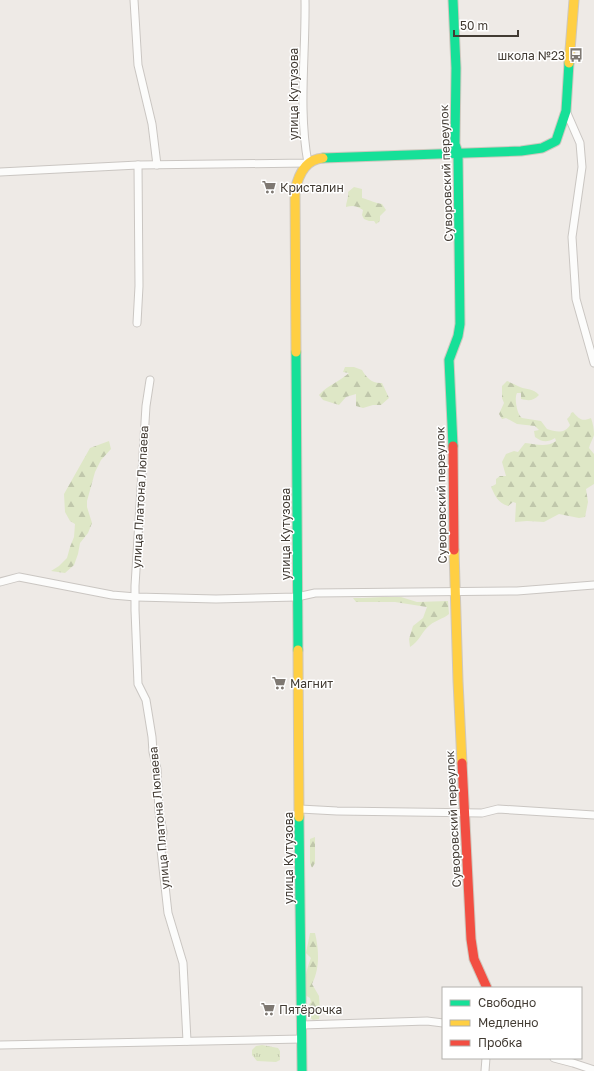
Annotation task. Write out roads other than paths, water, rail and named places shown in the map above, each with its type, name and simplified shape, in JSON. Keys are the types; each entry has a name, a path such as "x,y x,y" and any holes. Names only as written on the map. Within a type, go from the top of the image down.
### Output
{"street":[{"path":"134,0 138,65 152,124 157,165"},
{"name":"улица Кутузова","path":"302,1071 297,597 295,191 298,175 308,162 305,149 303,108 305,0"},
{"name":"Суворовский переулок","path":"454,0 456,68 455,144 458,152 460,254 460,324 458,336 449,360 453,440 454,592 472,946 474,959 487,987"},
{"path":"0,172 138,165 308,162 320,158 521,151 542,148 556,141 566,111 574,0"},
{"path":"566,111 580,143 582,167 572,237 576,299 594,362"},
{"path":"137,323 139,286 138,165"},
{"name":"улица Платона Люпаева","path":"150,380 146,406 135,586 138,684 146,700 153,752 157,769 159,812 163,832 161,850 162,868 168,913 183,963 187,1041"},
{"path":"0,582 19,577 112,595 216,599 297,597 315,593 516,591 594,585"},
{"path":"300,809 482,813 498,809 594,814"},
{"path":"302,1025 427,1021 442,1023"},
{"path":"0,1045 302,1039"},
{"path":"485,1071 486,1059"},
{"path":"559,1059 573,1062 594,1070"}],"place":[{"name":"школа №23","path":"576,55"},
{"name":"Кристалин","path":"269,187"},
{"name":"Магнит","path":"279,683"},
{"name":"Пятёрочка","path":"268,1009"}]}
